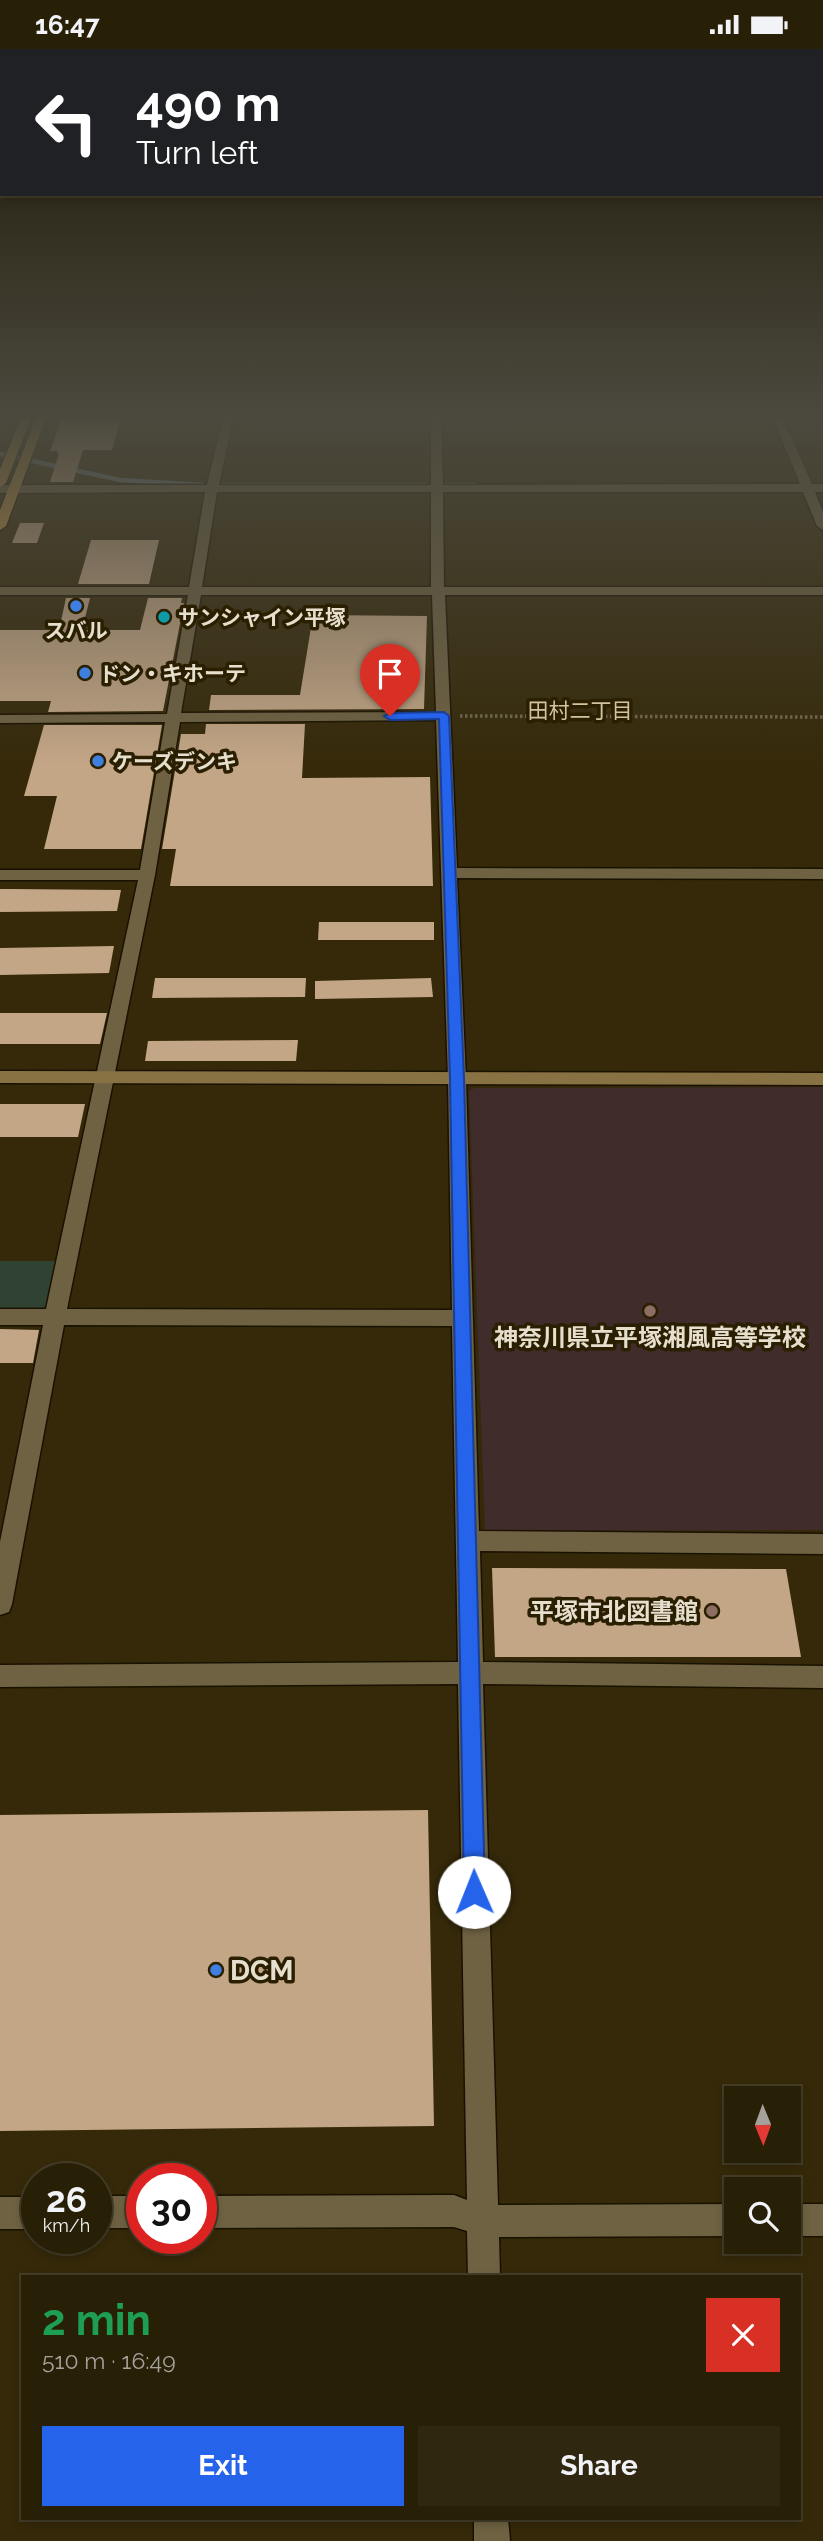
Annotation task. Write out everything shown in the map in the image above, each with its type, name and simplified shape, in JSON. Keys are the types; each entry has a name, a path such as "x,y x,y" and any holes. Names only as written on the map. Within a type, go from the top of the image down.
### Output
{"street":[{"path":"0,1604 55,1317 147,876 204,534"},
{"path":"437,534 457,1079 484,2275"},
{"path":"0,591 823,591"},
{"path":"0,719 444,716"},
{"path":"450,873 823,874"},
{"path":"0,875 147,876"},
{"path":"0,1077 823,1079"},
{"path":"0,1317 462,1318"},
{"path":"466,1541 823,1544"},
{"path":"0,1676 469,1673 823,1677"},
{"path":"217,2212 454,2211 482,2221 724,2220"},
{"path":"0,2213 21,2213"},
{"path":"801,2220 823,2220"},
{"path":"491,2520 492,2541"}],"path":[{"path":"444,716 823,717"}],"shaded area":[{"name":"神奈川県立平塚湘風高等学校","path":"823,1087 823,1530 485,1531 469,1091 474,1088"}],"green space":[{"path":"0,1261 55,1261 47,1305 42,1309 0,1309"}],"building":[{"path":"15,534 40,534 37,543 12,543"},
{"path":"91,540 159,540 149,584 78,584"},
{"name":"ドン・キホーテ","path":"66,598 90,598 82,630 140,630 148,598 182,598 181,603 184,603 163,711 48,712 51,701 0,701 0,630 59,630"},
{"path":"313,615 427,616 424,709 209,710 211,695 300,695"},
{"path":"206,724 305,724 302,778 430,777 433,886 170,886 176,849 162,849 181,734 205,734"},
{"name":"ケーズデンキ","path":"44,725 162,725 141,849 44,849 57,796 24,796"},
{"path":"0,889 121,890 117,911 0,912"},
{"path":"319,922 434,922 434,940 318,940"},
{"path":"114,946 109,973 0,975 0,948"},
{"path":"155,978 306,978 305,997 152,998"},
{"path":"431,978 433,997 315,999 315,981"},
{"path":"0,1013 107,1013 100,1044 0,1044"},
{"path":"298,1040 296,1061 145,1061 148,1041"},
{"path":"0,1104 85,1104 78,1137 0,1137"},
{"path":"0,1329 39,1330 33,1363 0,1363"},
{"path":"492,1568 786,1569 801,1657 495,1657"},
{"name":"DCM","path":"428,1810 434,2126 0,2131 0,1815"}],"place":[{"name":"スバル","path":"76,606"},
{"name":"サンシャイン平塚","path":"164,617"},
{"name":"ドン・キホーテ","path":"85,673"},
{"name":"ケーズデンキ","path":"98,761"},
{"name":"神奈川県立平塚湘風高等学校","path":"650,1311"},
{"name":"平塚市北図書館","path":"712,1611"},
{"name":"DCM","path":"216,1970"}],"district":[{"name":"田村二丁目","path":"580,710"}],"route":[{"path":"390,716 444,716 457,1079 474,1892"}]}
